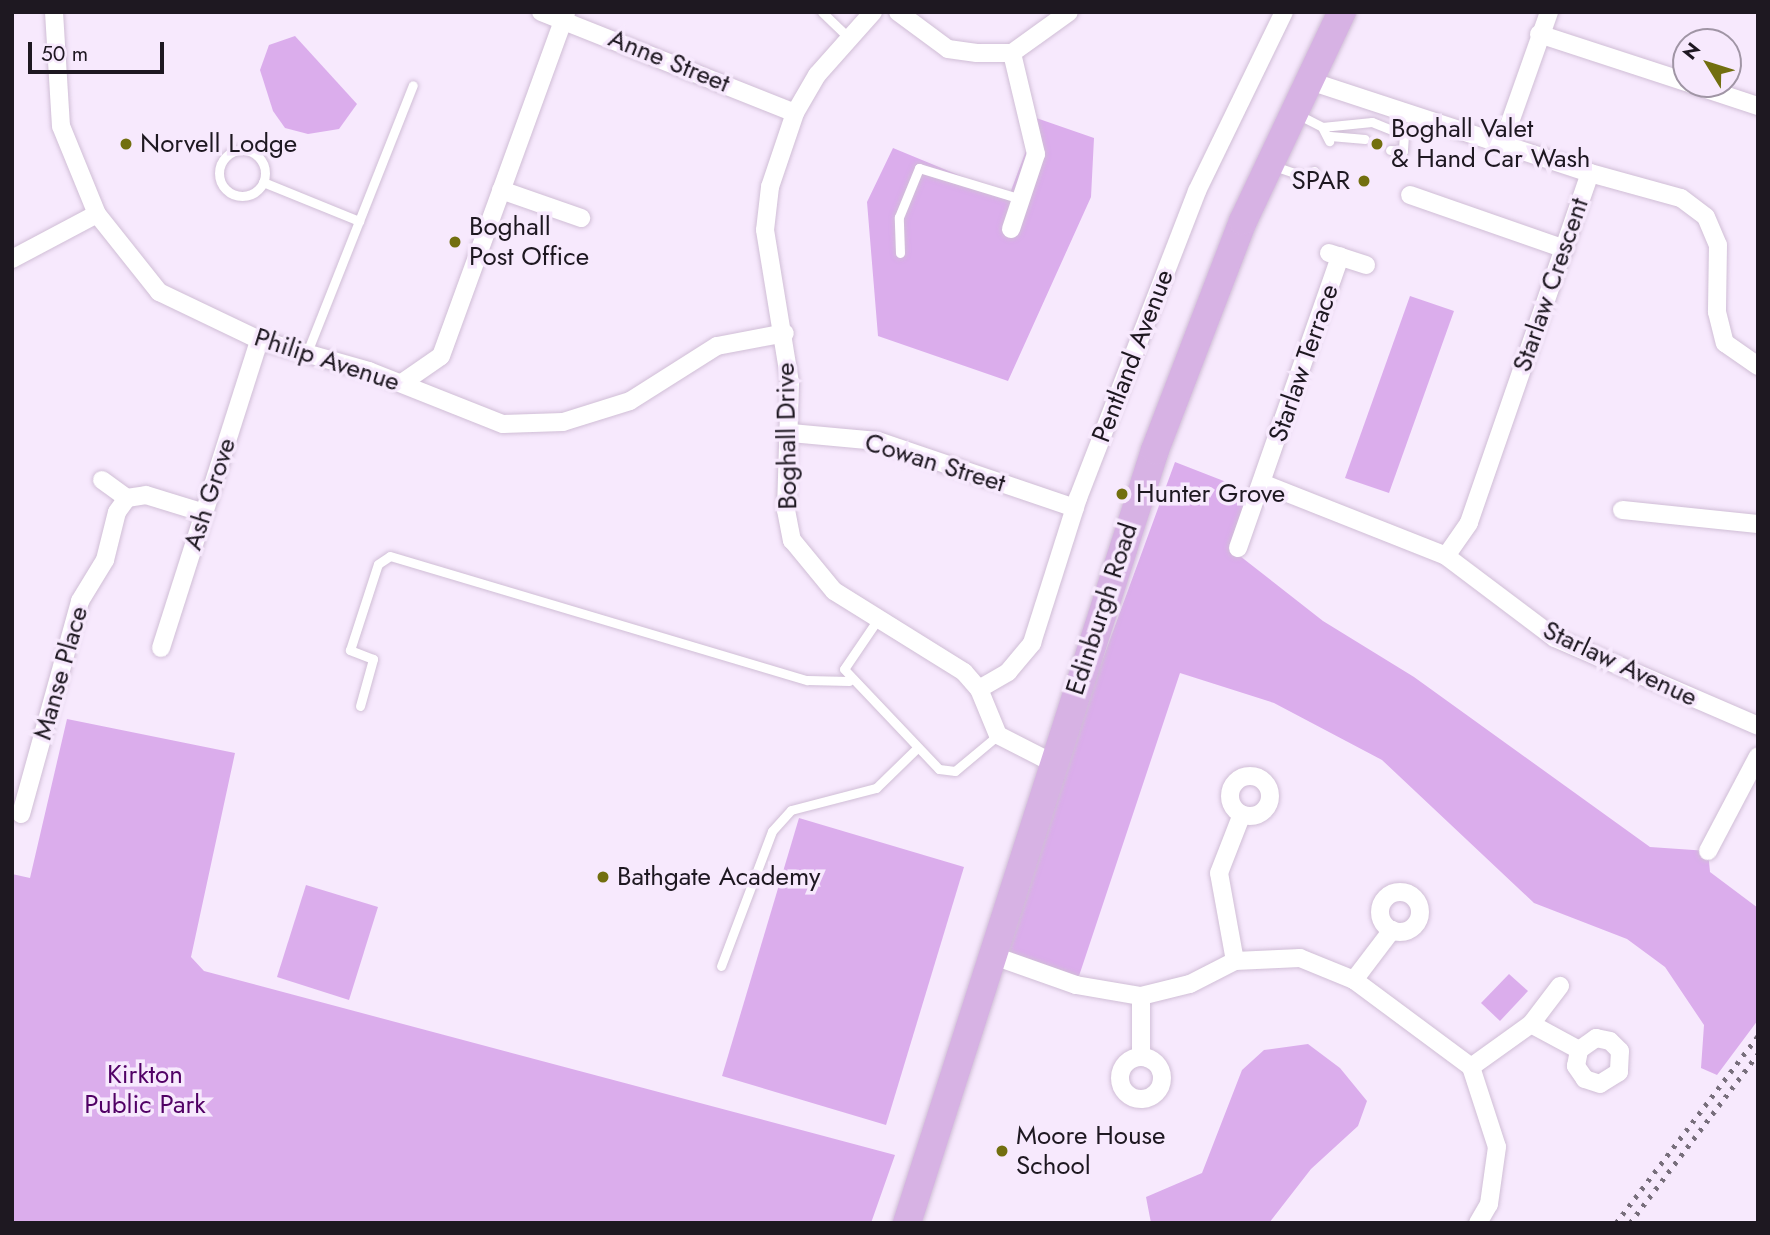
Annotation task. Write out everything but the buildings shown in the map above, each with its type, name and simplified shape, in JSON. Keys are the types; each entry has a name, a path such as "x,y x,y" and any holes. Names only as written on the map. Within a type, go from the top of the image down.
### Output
{"main road":[{"name":"Edinburgh Road","path":"906,1223 1159,438 1268,164 1342,12"}],"street":[{"name":"Philip Avenue","path":"54,12 61,125 97,214 159,292 259,340 402,383 503,424 563,422 630,401 717,346 785,333"},
{"name":"Anne Street","path":"541,12 564,16 795,113"},
{"name":"Boghall Drive","path":"873,12 848,37 795,113 776,159 765,230 785,333 791,433 786,510 792,540 834,591 964,672 979,689 998,735"},
{"path":"898,12 948,48 1012,53 1069,12"},
{"name":"Pentland Avenue","path":"979,689 1008,672 1032,643 1075,508 1197,191 1284,12"},
{"path":"1503,142 1549,12"},
{"path":"402,383 441,356 564,16"},
{"path":"1539,34 1672,78"},
{"path":"1011,229 1036,135 1012,53"},
{"name":"Starlaw Crescent","path":"1307,80 1503,142 1590,173 1469,523 1446,555"},
{"path":"1734,98 1758,106"},
{"path":"1590,173 1681,198 1706,217 1718,245 1717,312 1725,343 1758,366"},
{"path":"501,190 581,218"},
{"path":"1410,195 1565,249"},
{"path":"12,259 97,214"},
{"name":"Starlaw Terrace","path":"1238,548 1262,482 1335,254 1366,265"},
{"name":"Ash Grove","path":"161,648 259,340"},
{"name":"Cowan Street","path":"791,433 878,441 1075,508"},
{"path":"102,480 127,498 146,495 204,513"},
{"name":"Starlaw Avenue","path":"1262,482 1446,555 1555,638 1758,726"},
{"name":"Manse Place","path":"21,814 80,601 105,561 127,498"},
{"path":"1622,510 1758,524"},
{"path":"998,735 1053,763"},
{"path":"1708,851 1758,756"},
{"path":"1235,961 1219,873 1242,814"},
{"path":"1354,980 1392,930"},
{"path":"994,956 1076,985 1141,996 1190,984 1235,961 1300,958 1354,980 1472,1067 1497,1147 1489,1204 1478,1223"},
{"path":"1472,1067 1531,1024 1560,986"},
{"path":"1141,996 1141,1056"},
{"path":"1531,1024 1579,1050"}],"lane":[{"path":"822,12 848,37"},
{"path":"306,355 412,85"},
{"path":"1293,111 1322,127 1330,138 1365,139"},
{"path":"1322,127 1372,122 1404,135 1402,151 1390,150"},
{"path":"250,151 262,161 263,182 253,193 230,193 221,181 220,166 229,154 250,151"},
{"path":"1268,164 1306,177 1314,171"},
{"path":"900,253 899,217 919,168 1021,199"},
{"path":"263,182 359,221"},
{"path":"360,706 373,659 350,650 378,564 390,556 807,680 849,681"},
{"path":"878,619 844,669 849,681 917,748 939,769 955,771 998,735"},
{"path":"721,965 772,831 791,810 876,788 917,748"}],"green space":[{"path":"295,36 357,104 339,129 308,134 285,128 273,111 260,70 269,45"},
{"path":"1019,112 1094,138 1091,197 1008,381 878,336 867,202 893,148 1009,196 1027,148"},
{"path":"1410,296 1454,311 1389,493 1345,478"},
{"path":"1175,462 1252,492 1231,549 1323,621 1414,677 1650,847 1708,851 1710,872 1758,908 1758,1020 1717,1075 1701,1068 1704,1025 1665,967 1627,939 1534,903 1382,760 1274,703 1180,673 1076,985 994,956"},
{"name":"Kirkton Public Park","path":"67,719 235,753 191,957 204,971 895,1155 871,1223 13,1223 12,874 30,878"},
{"path":"799,818 964,867 886,1125 722,1076"},
{"path":"306,885 378,907 349,1000 277,977"},
{"path":"1509,974 1528,991 1500,1021 1481,1003"},
{"path":"1308,1044 1340,1068 1367,1101 1358,1126 1311,1169 1269,1223 1151,1223 1146,1197 1202,1173 1242,1070 1264,1050"}],"railway":[{"path":"1616,1223 1758,1036"},
{"path":"1630,1223 1758,1054"}],"place":[{"name":"Norvell Lodge","path":"126,144"},
{"name":"Boghall Valet & Hand Car Wash","path":"1377,144"},
{"name":"SPAR","path":"1364,181"},
{"name":"Boghall Post Office","path":"455,242"},
{"name":"Hunter Grove","path":"1122,494"},
{"name":"Bathgate Academy","path":"603,877"},
{"name":"Moore House School","path":"1002,1151"}]}
